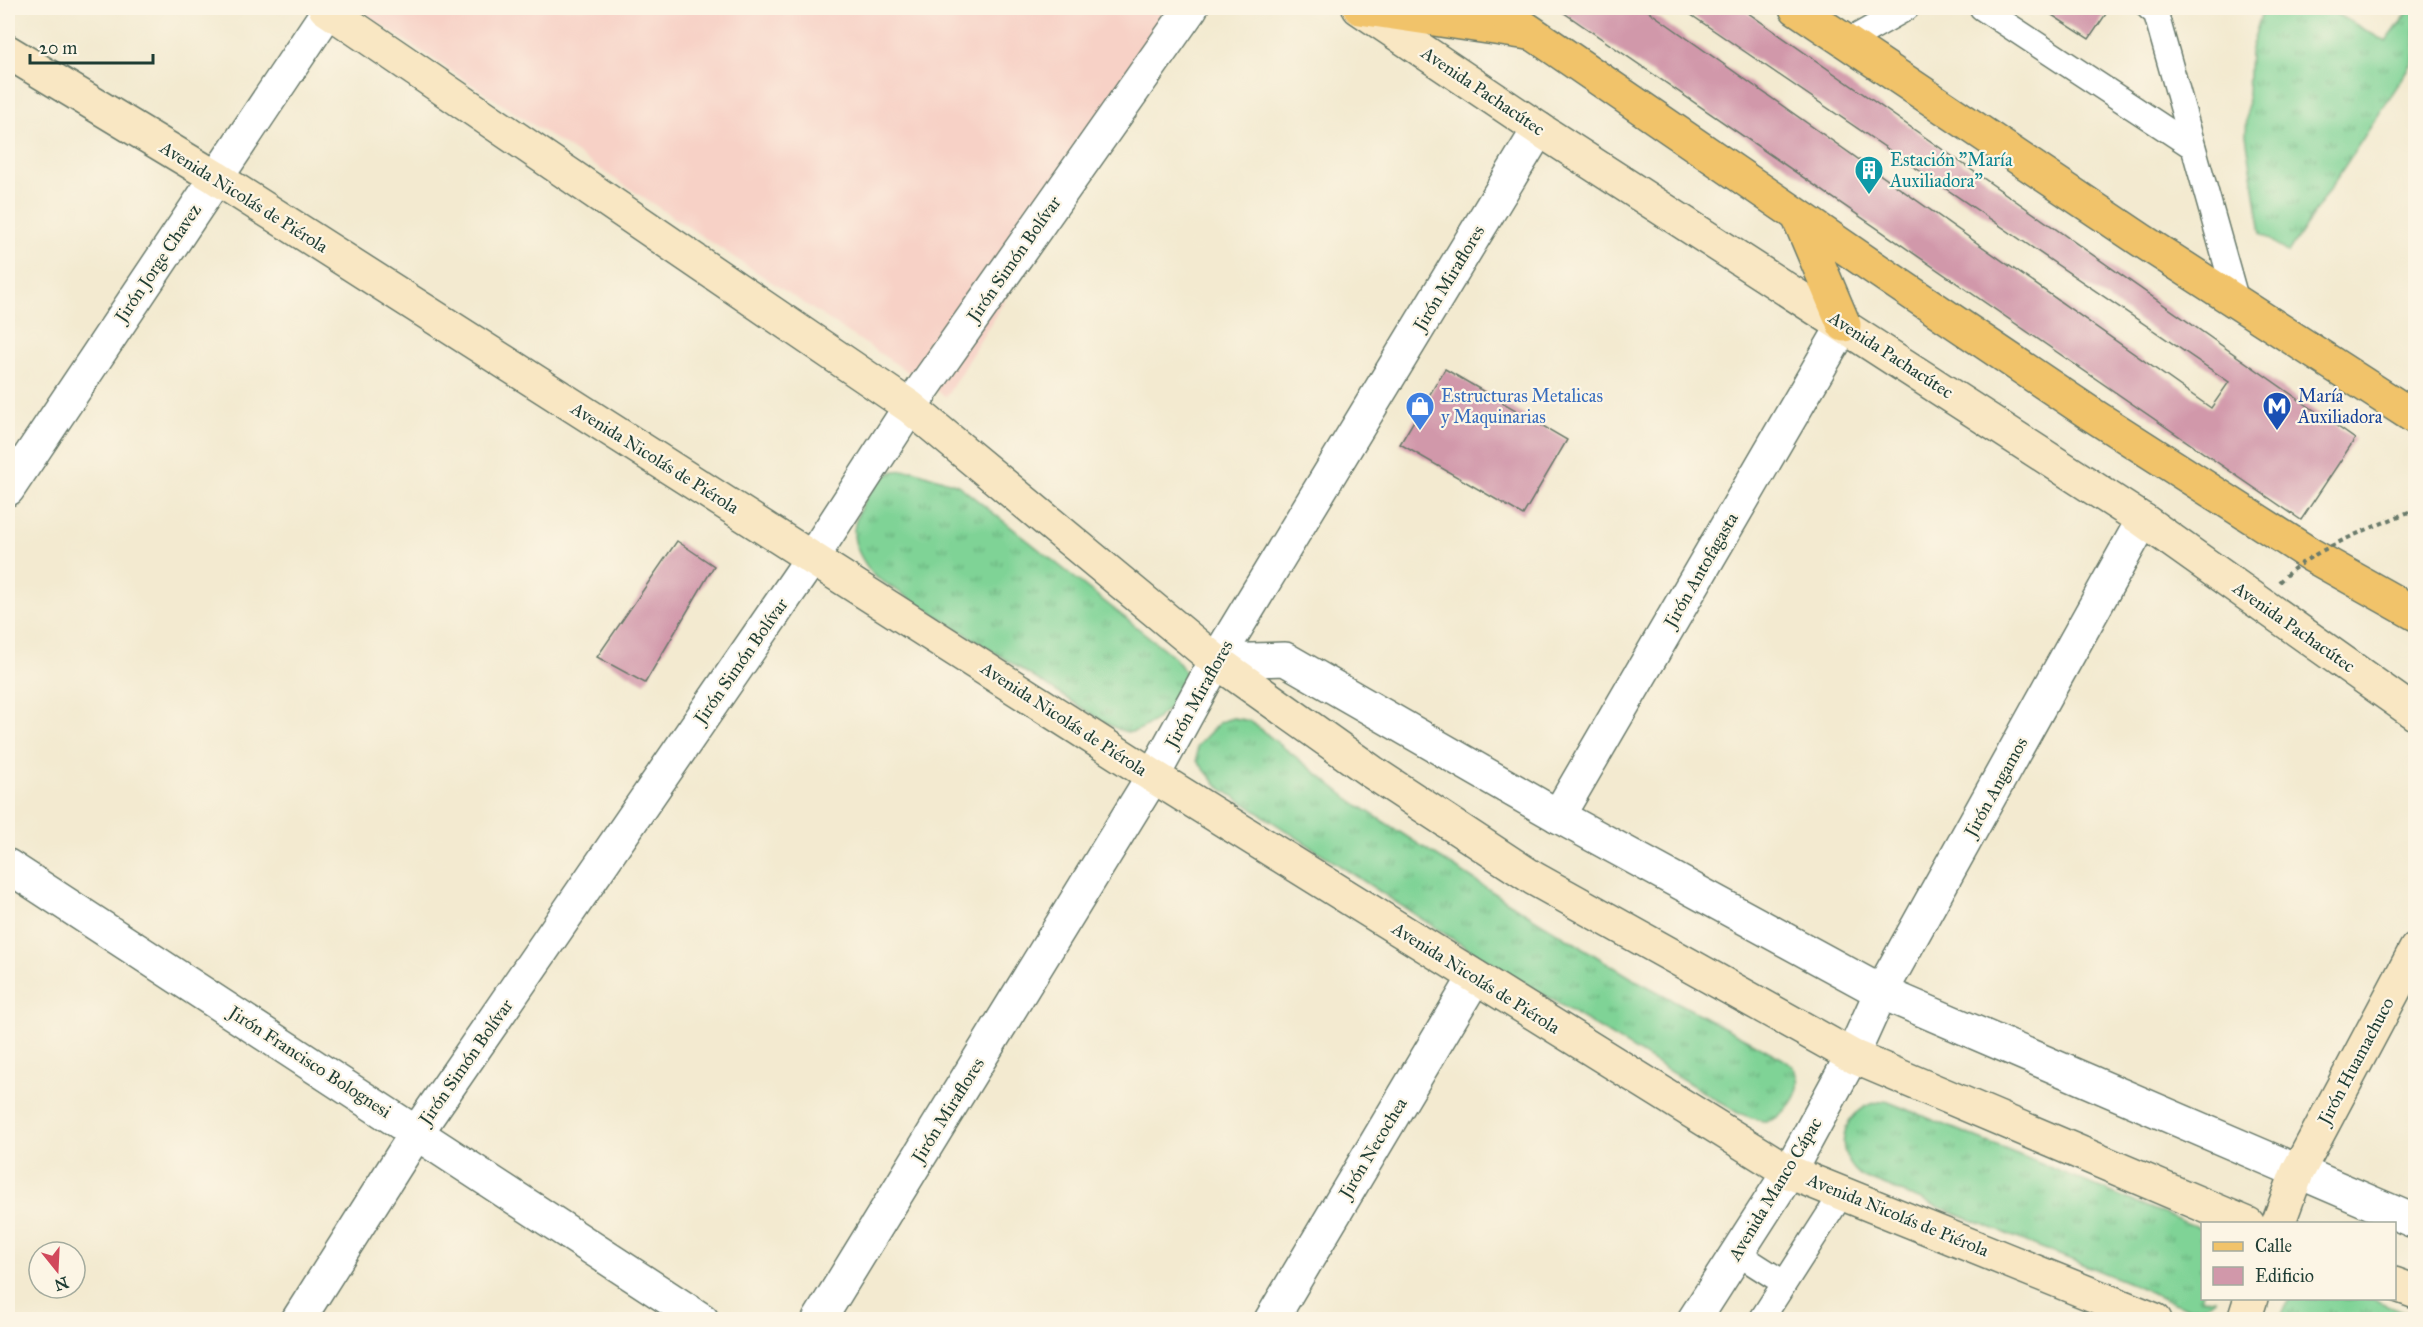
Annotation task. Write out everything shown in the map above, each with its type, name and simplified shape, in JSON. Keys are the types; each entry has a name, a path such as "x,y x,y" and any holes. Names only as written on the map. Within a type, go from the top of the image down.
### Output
{"main road":[{"path":"328,8 910,407 1216,661 1372,772 1533,878 1852,1056 2243,1222"},
{"path":"1360,8 1535,34"},
{"name":"Avenida Pachacútec","path":"1360,8 1539,129 2144,520 2415,714"},
{"path":"1496,8 1798,216 2186,476 2311,555 2405,609"},
{"path":"1796,8 2415,418"},
{"name":"Avenida Nicolás de Piérola","path":"8,52 215,177 1153,776 1789,1172 1844,1192 2155,1320"},
{"path":"1798,216 1844,325"},
{"name":"Jirón Huamachuco","path":"2279,1222 2297,1173 2415,948"},
{"path":"2396,1285 2415,1292"},
{"path":"2244,1320 2251,1300"}],"street":[{"name":"Jirón Jorge Chavez","path":"8,489 328,8"},
{"name":"Jirón Simón Bolívar","path":"298,1320 417,1132 812,558 910,407 1191,8"},
{"name":"Jirón Miraflores","path":"819,1320 1153,776 1216,661 1539,129"},
{"name":"Jirón Antofagasta","path":"1558,816 1844,325"},
{"name":"Jirón Angamos","path":"1852,1056 1881,992 2144,520"},
{"path":"1216,661 1285,659 1558,816 1881,992 2415,1222"},
{"name":"Jirón Francisco Bolognesi","path":"8,866 702,1320"},
{"name":"Jirón Necochea","path":"1271,1320 1475,977"},
{"name":"Avenida Manco Cápac","path":"1694,1320 1789,1172 1852,1056"}],"lane":[{"path":"1845,42 1907,8"},
{"path":"1982,8 2193,147"},
{"path":"2148,8 2156,14 2237,302"},
{"path":"1761,1320 1844,1192"},
{"path":"1737,1253 1784,1283"}],"path":[{"path":"2278,582 2289,572 2349,538 2415,509"}],"shaded area":[{"path":"356,8 1181,8 946,397"}],"green space":[{"path":"2263,8 2327,8 2386,42 2411,8 2415,8 2415,59 2288,253 2261,233 2246,135 2250,52"},
{"path":"913,470 958,485 1173,656 1183,668 1186,676 1185,684 1181,693 1166,711 1139,730 1131,732 1109,725 874,576 855,543 854,530 858,513 880,480 895,471"},
{"path":"1233,718 1250,721 1353,802 1519,909 1632,978 1783,1059 1792,1066 1797,1076 1797,1091 1794,1099 1784,1112 1767,1121 1738,1113 1459,943 1219,787 1197,761 1197,746 1220,722"},
{"path":"1886,1101 2201,1229 2201,1300 2214,1300 2207,1305 2198,1307 2178,1305 2142,1288 1861,1176 1851,1165 1845,1153 1843,1141 1852,1119 1860,1110"},
{"path":"2290,1300 2375,1300 2415,1316 2415,1319 2279,1319"}],"building":[{"name":"Estación \"María Auxiliadora\"","path":"1557,8 1644,8 2211,408 2229,382 1681,8 1741,8 2355,439 2301,520"},
{"path":"2041,8 2110,8 2089,39"},
{"path":"1445,369 1567,440 1523,515 1400,444"},
{"path":"677,541 714,566 645,683 597,657"}],"place":[{"name":"Estación \"María Auxiliadora\"","path":"1869,196"},
{"name":"Estructuras Metalicas y Maquinarias","path":"1420,432"},
{"name":"María Auxiliadora","path":"2277,432"}]}
